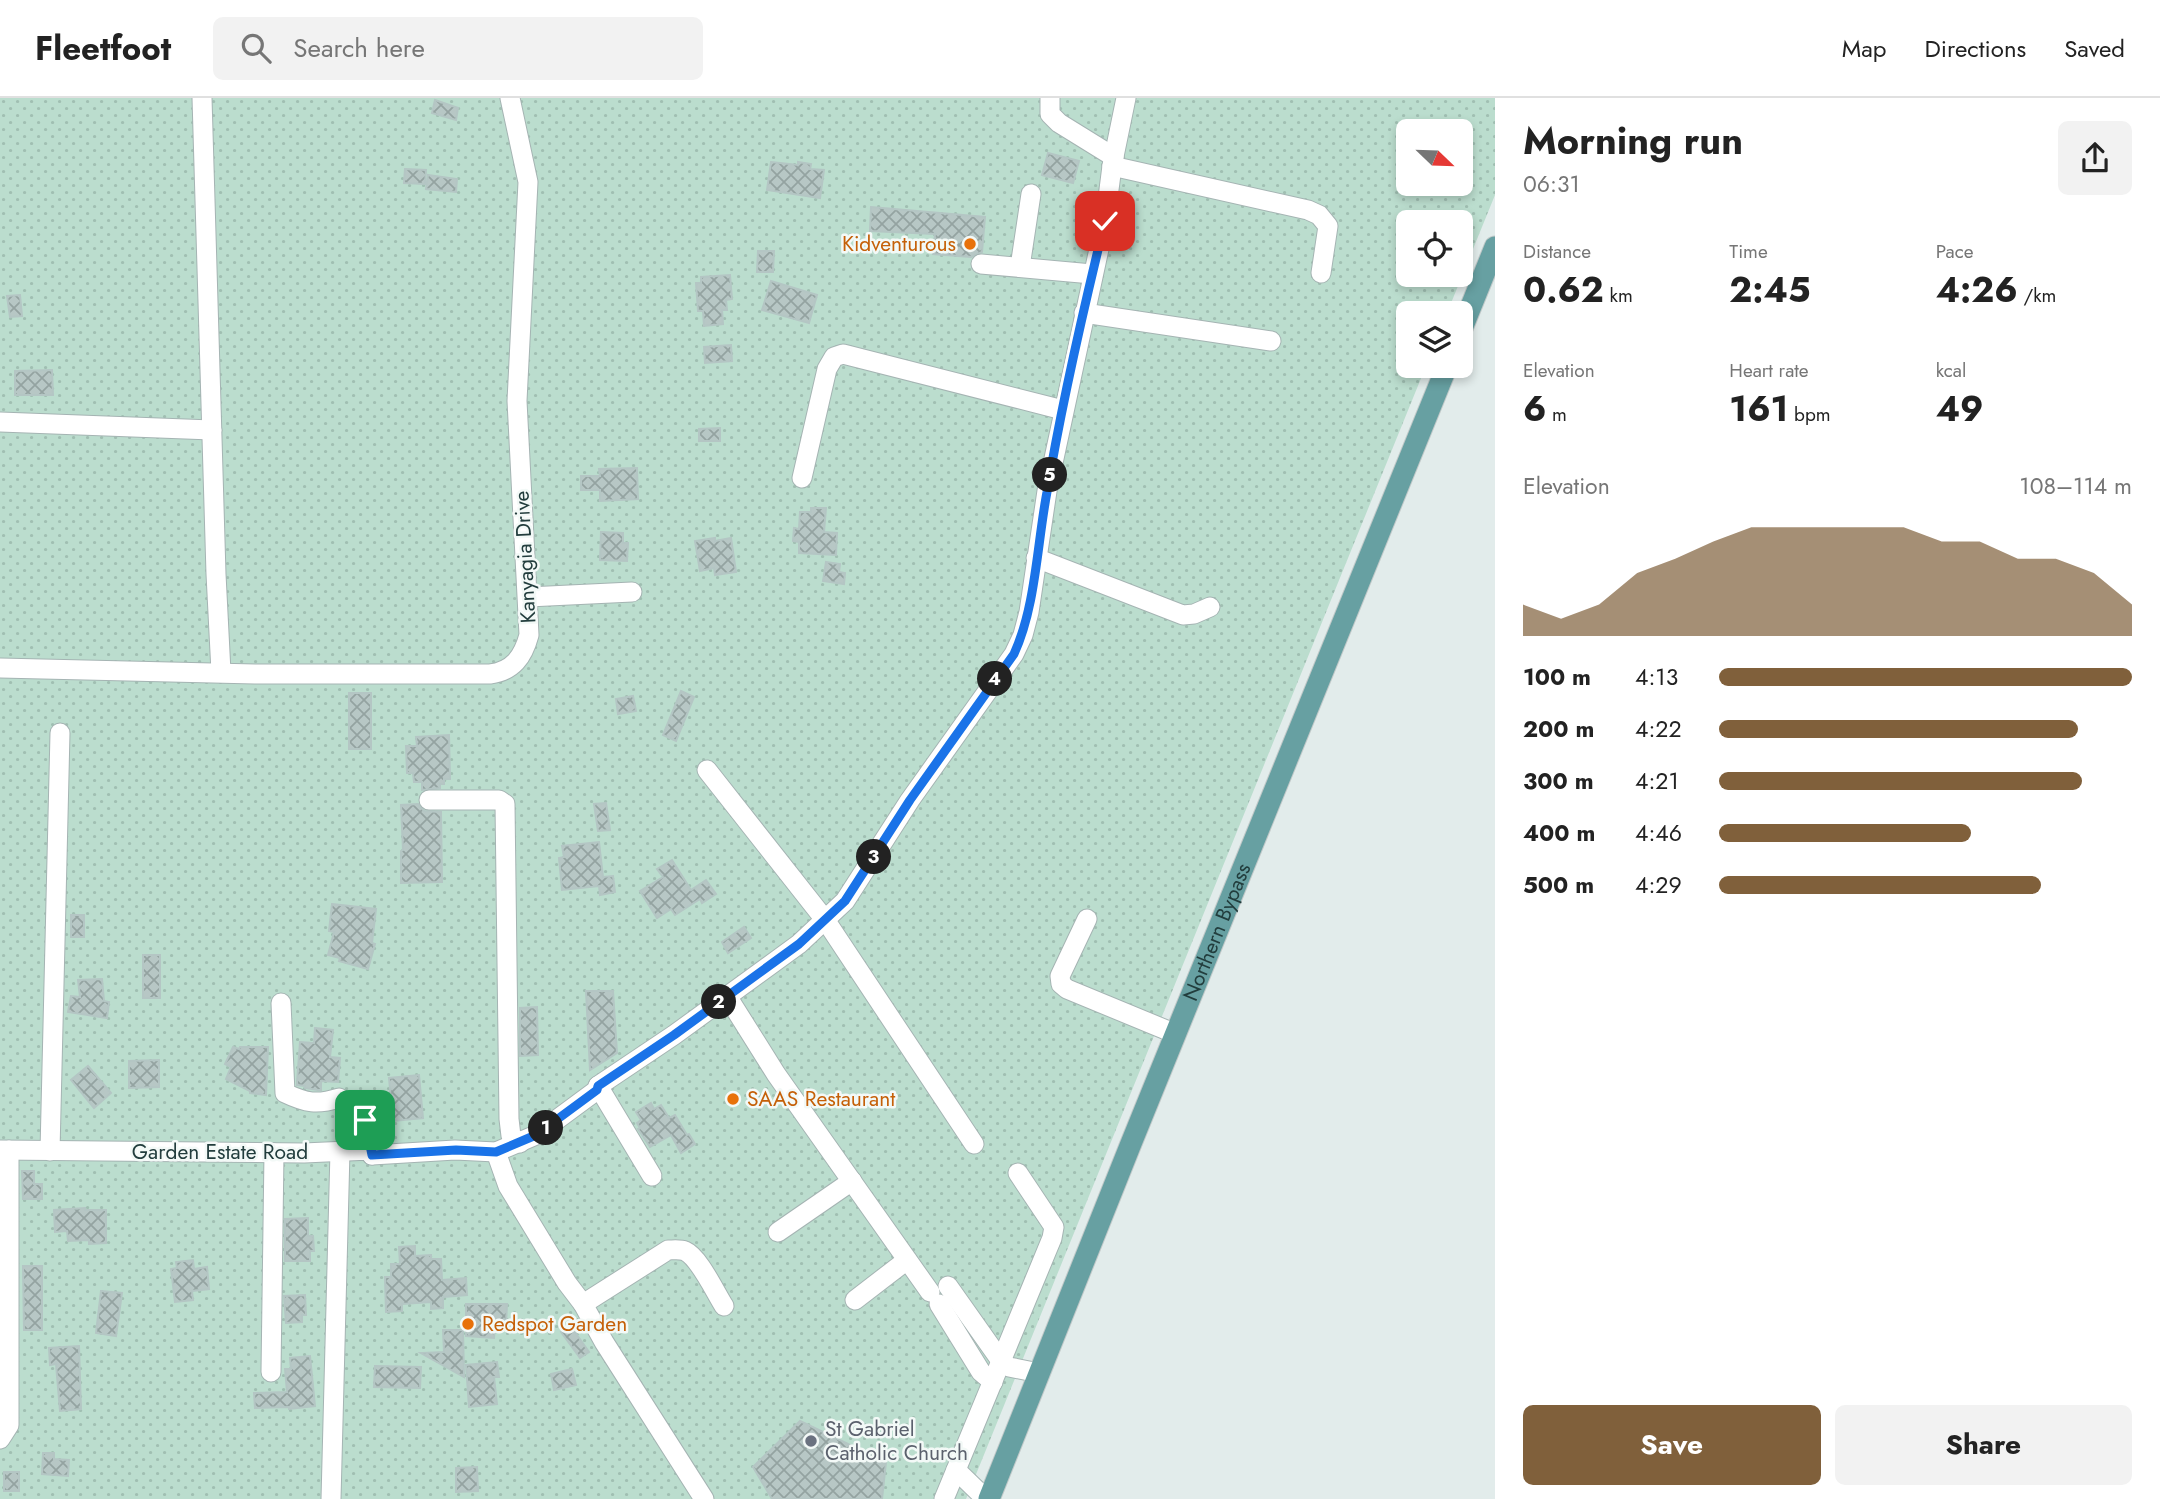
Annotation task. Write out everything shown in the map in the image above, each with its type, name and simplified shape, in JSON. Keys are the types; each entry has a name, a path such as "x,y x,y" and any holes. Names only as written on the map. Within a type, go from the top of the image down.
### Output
{"main road":[{"path":"1473,301 1495,247"},
{"name":"Northern Bypass","path":"987,1499 1442,378"}],"street":[{"path":"202,98 221,672"},
{"name":"Kanyagia Drive","path":"0,668 256,674 501,673 511,668 524,652 529,635 517,401 528,182 510,98"},
{"path":"1050,98 1050,114 1113,162 1308,210 1319,215 1328,226 1321,272"},
{"name":"Garden Estate Road","path":"5,1150 274,1153 370,1150 372,1155 456,1150 496,1152 520,1143 556,1121 597,1090 598,1086 629,1067 799,944 826,921 856,886 910,800 1014,654 1023,635 1063,410 1105,221 1126,98"},
{"path":"1020,267 1031,194"},
{"path":"981,264 1092,274"},
{"path":"1084,313 1271,341"},
{"path":"802,478 827,369 834,357 842,354 1063,410"},
{"path":"0,422 212,429"},
{"path":"1036,558 1183,615 1194,614 1210,607"},
{"path":"528,597 632,592"},
{"path":"50,1151 60,733"},
{"path":"707,770 826,921 974,1144"},
{"path":"429,800 499,800 505,804 509,1119 511,1136 520,1143"},
{"path":"1087,919 1060,976 1061,984 1067,989 1176,1034"},
{"path":"727,996 776,1074 908,1260 1001,1361 1009,1367 1039,1373"},
{"path":"281,1003 285,1093 301,1101 324,1103 339,1098 352,1104 365,1120 372,1155"},
{"path":"598,1086 652,1176"},
{"path":"0,1439 9,1425 5,1150"},
{"path":"331,1499 340,1151"},
{"path":"496,1152 508,1186 704,1499"},
{"path":"271,1372 274,1153"},
{"path":"944,1499 1052,1238 1054,1227 1018,1173"},
{"path":"778,1232 852,1181"},
{"path":"583,1304 668,1251 677,1250 685,1251 694,1258 724,1306"},
{"path":"855,1300 908,1260"},
{"path":"939,1294 981,1373 993,1382"},
{"path":"956,1470 987,1499"}],"green space":[{"path":"0,98 1495,98 1495,195 1473,249 1473,210 1396,210 1396,287 1458,287 1452,301 1396,301 1396,378 1421,378 966,1499 0,1499"}],"building":[{"path":"435,100 458,108 456,120 432,113"},
{"path":"1048,153 1079,161 1073,183 1042,175"},
{"path":"771,162 798,165 798,162 811,164 810,169 824,170 820,198 767,190"},
{"path":"405,169 426,170 425,184 404,183"},
{"path":"428,175 457,179 456,192 426,189"},
{"path":"871,207 985,217 982,252 971,257 933,254 935,234 870,231"},
{"path":"758,251 774,251 773,272 757,272"},
{"path":"730,275 732,299 726,300 727,310 722,310 723,324 704,326 703,311 698,311 696,283 701,283 701,277"},
{"path":"771,281 817,295 809,323 762,310"},
{"path":"20,295 22,316 10,317 7,296"},
{"path":"731,345 732,361 705,363 704,347"},
{"path":"52,370 53,395 15,395 15,371"},
{"path":"720,428 720,441 699,441 699,429"},
{"path":"637,468 638,499 600,501 600,490 581,490 581,476 600,476 599,469"},
{"path":"811,508 826,508 824,532 837,533 836,555 799,553 799,542 793,541 794,528 799,529 800,512 811,512"},
{"path":"601,532 623,533 623,543 628,543 627,561 600,560"},
{"path":"715,538 715,541 731,538 736,572 715,575 714,568 700,571 695,541"},
{"path":"826,562 840,564 839,572 845,573 844,584 823,581"},
{"path":"681,691 694,697 676,741 663,735"},
{"path":"349,693 371,693 371,749 349,749"},
{"path":"633,696 636,711 618,714 616,699"},
{"path":"449,735 450,779 444,779 440,788 422,790 422,782 414,782 413,773 407,773 406,746 417,746 416,737"},
{"path":"606,803 610,830 598,831 594,804"},
{"path":"418,804 424,811 441,812 442,882 401,883 401,805"},
{"path":"599,842 603,877 613,876 615,892 600,895 599,886 562,890 559,858 564,857 562,846"},
{"path":"672,860 691,890 706,880 716,894 702,903 700,899 675,915 671,909 657,918 640,891 663,877 657,869"},
{"path":"332,904 376,909 372,943 375,944 368,969 328,955 334,932 329,931"},
{"path":"71,915 84,915 84,937 71,937"},
{"path":"744,927 751,938 728,953 722,942"},
{"path":"143,955 160,955 160,998 143,998"},
{"path":"102,979 104,1001 109,1002 107,1018 68,1012 71,996 80,997 78,980"},
{"path":"586,991 613,991 617,1053 590,1070"},
{"path":"537,1007 538,1055 520,1056 520,1008"},
{"path":"315,1028 333,1030 330,1057 340,1058 338,1082 321,1081 321,1090 297,1085 300,1042 314,1043"},
{"path":"233,1047 268,1047 266,1095 250,1093 226,1079 231,1067 225,1064"},
{"path":"159,1060 159,1087 129,1088 129,1061"},
{"path":"88,1066 111,1093 94,1108 71,1080"},
{"path":"419,1075 423,1118 393,1121 389,1078"},
{"path":"651,1103 654,1109 661,1105 669,1118 675,1115 695,1144 681,1153 671,1135 650,1147 638,1129 640,1128 637,1123 641,1120 636,1112"},
{"path":"22,1171 34,1171 34,1184 42,1184 42,1199 23,1199"},
{"path":"54,1210 106,1210 106,1243 89,1244 89,1240 68,1241 67,1231 55,1232"},
{"path":"308,1218 308,1236 313,1236 314,1251 310,1251 310,1261 285,1261 285,1219"},
{"path":"415,1246 415,1256 431,1255 431,1259 441,1259 442,1280 466,1278 467,1295 443,1297 443,1308 431,1309 431,1302 402,1304 402,1311 386,1312 385,1277 391,1277 391,1264 400,1264 399,1247"},
{"path":"193,1260 194,1269 207,1267 209,1289 192,1291 193,1300 175,1302 171,1269 177,1268 176,1262"},
{"path":"23,1266 42,1266 42,1330 24,1330"},
{"path":"101,1291 122,1293 116,1336 96,1333"},
{"path":"305,1295 306,1315 302,1315 302,1322 286,1323 284,1296"},
{"path":"466,1304 507,1304 506,1325 495,1325 494,1338 466,1336"},
{"path":"570,1325 589,1352 580,1358 561,1332"},
{"path":"443,1330 463,1330 464,1377 421,1353 444,1352"},
{"path":"79,1346 81,1409 60,1411 56,1364 50,1365 49,1348"},
{"path":"310,1356 315,1406 289,1409 255,1408 254,1393 287,1392 285,1369 291,1369 290,1358"},
{"path":"497,1362 499,1377 494,1377 497,1404 469,1407 466,1365"},
{"path":"375,1366 421,1367 420,1388 374,1387"},
{"path":"572,1369 576,1385 554,1390 551,1374"},
{"name":"St Gabriel Catholic Church","path":"800,1421 886,1462 882,1499 772,1499 753,1467"},
{"path":"43,1453 54,1453 54,1459 69,1460 68,1476 42,1474"},
{"path":"477,1467 478,1491 456,1492 456,1468"},
{"path":"4,1472 19,1472 19,1491 4,1491"}],"place":[{"name":"Kidventurous","path":"970,244"},
{"name":"SAAS Restaurant","path":"733,1099"},
{"name":"Redspot Garden","path":"468,1324"},
{"name":"St Gabriel Catholic Church","path":"811,1441"}],"route":[{"path":"365,1120 372,1155 456,1150 496,1152 520,1143 556,1121 597,1090 598,1086 629,1067 799,944 845,901 910,800 1014,654 1023,635 1063,410 1105,221"}]}
